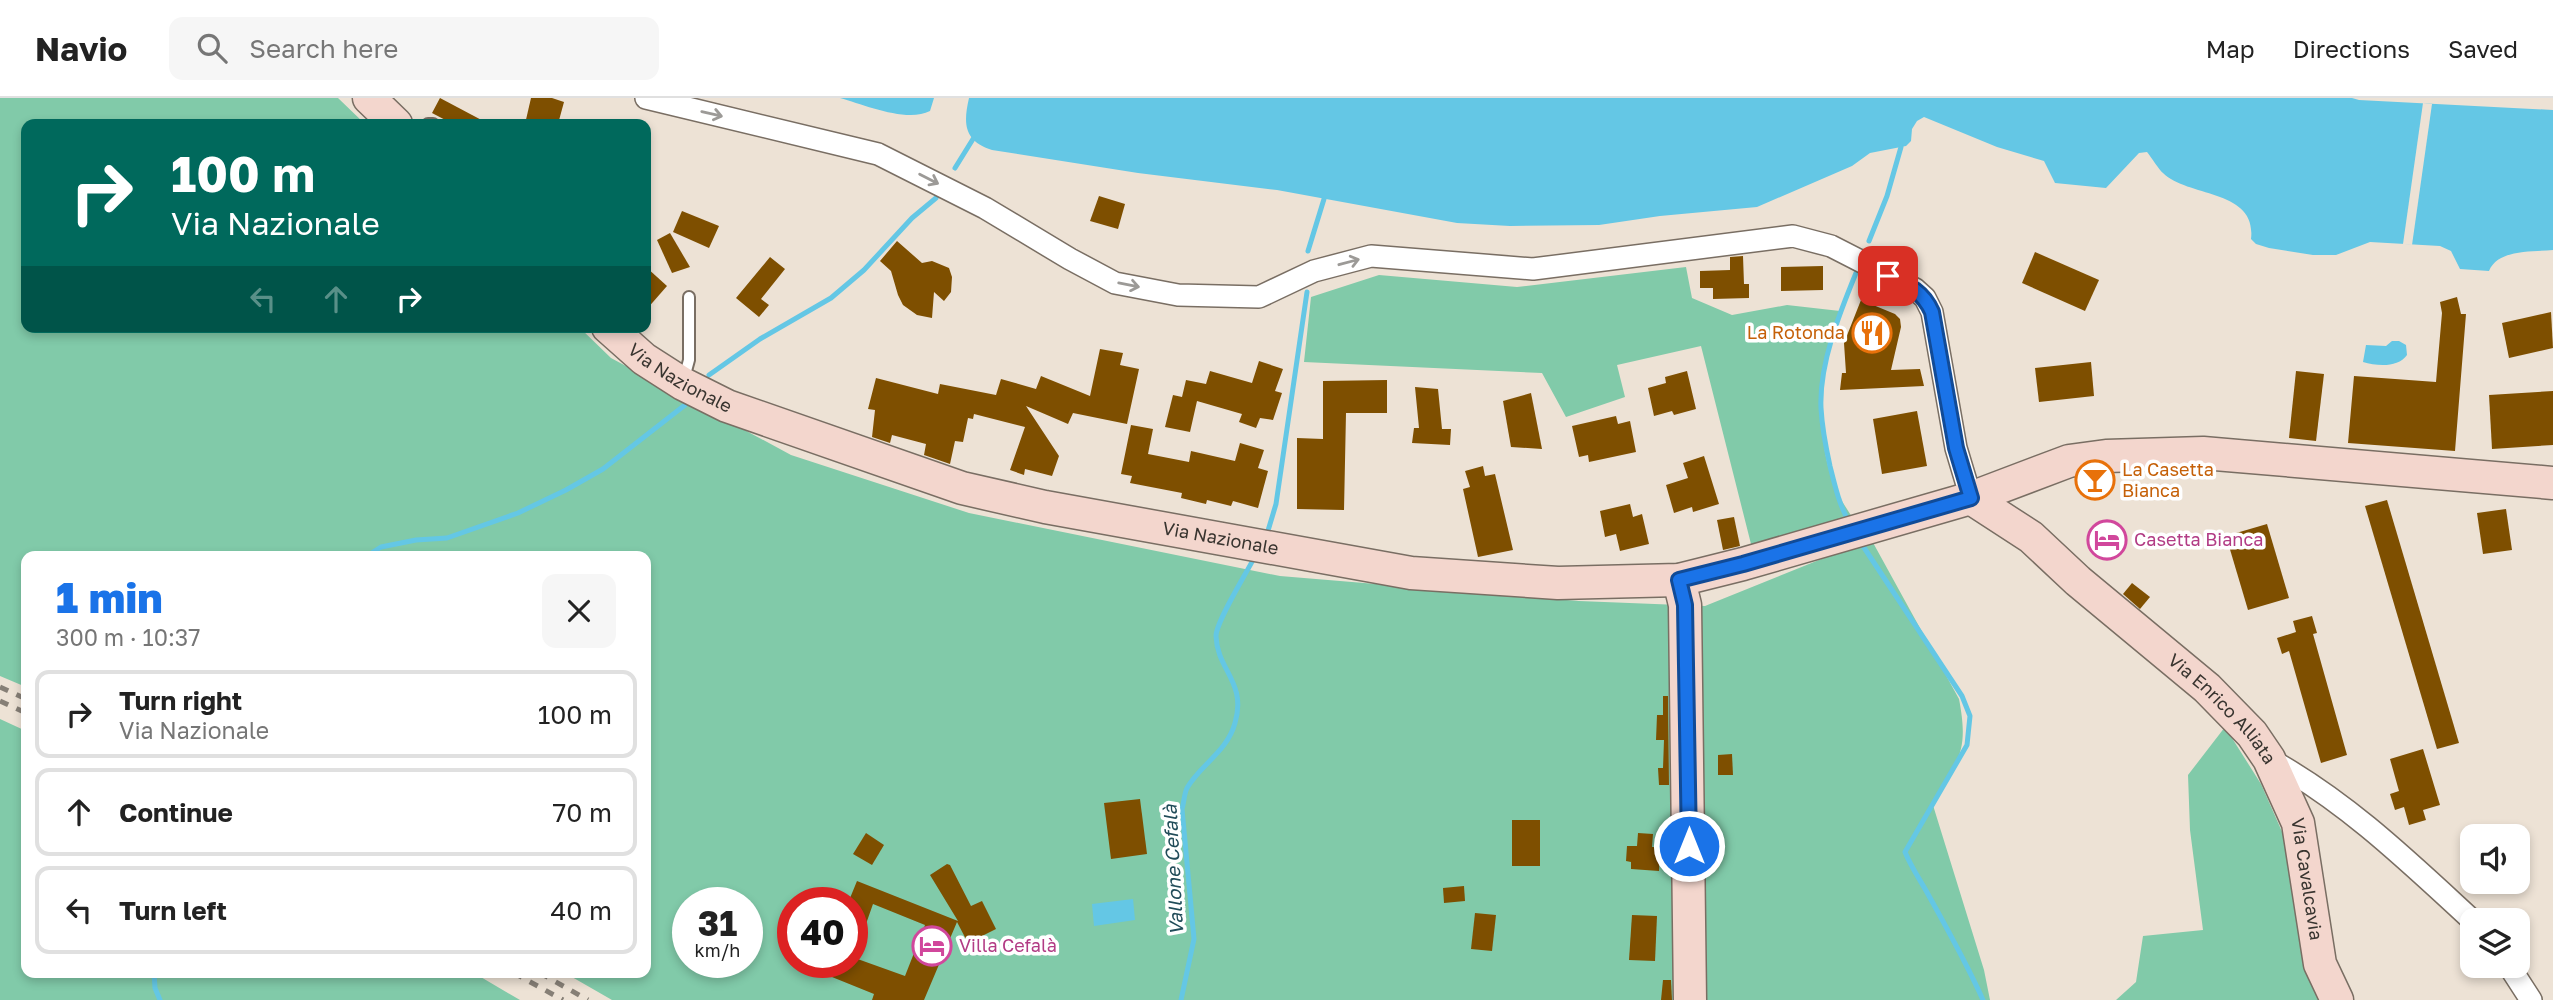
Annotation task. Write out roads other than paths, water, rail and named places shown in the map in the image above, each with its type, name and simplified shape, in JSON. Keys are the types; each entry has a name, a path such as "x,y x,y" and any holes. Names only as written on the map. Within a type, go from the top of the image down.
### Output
{"main road":[{"path":"369,98 391,119"},
{"name":"Via Nazionale","path":"615,333 644,359 683,384 727,406 962,488 1045,507 1411,573 1558,583 1679,580 1971,498 2069,461 2106,456 2203,453 2553,483"},
{"name":"Via Enrico Alliata","path":"1971,498 2031,537 2078,581 2207,688 2252,734 2269,759"},
{"path":"1679,580 1686,617 1690,1000"},
{"name":"Via Cavalcavia","path":"2269,759 2298,823 2320,964 2337,1000"}],"street":[{"path":"646,98 878,154 985,208 1115,283 1178,295 1259,297 1314,271 1371,256 1534,269 1793,236 1831,246 1915,289 1926,298 1932,312 1956,448 1971,498"},
{"name":"Via Enrico Alliata","path":"2269,759 2297,774 2367,824 2460,909"},
{"path":"2516,978 2530,1000"}],"lane":[{"path":"683,384 689,360 689,297"}],"water":[{"path":"840,98 934,98 930,111 910,115 886,112"},
{"path":"969,98 2352,98 2553,110 2553,250 2508,255 2493,264 2489,271 2460,269 2451,251 2440,246 2370,242 2336,255 2313,255 2269,248 2256,244 2251,239 2250,223 2243,211 2233,203 2174,181 2161,171 2147,152 2139,153 2106,188 2055,183 2044,161 1997,147 1924,117 1917,121 1912,129 1911,141 1906,146 1870,153 1852,166 1757,207 1599,225 1510,226 1457,223 1277,190 1138,173 992,150 976,142 968,130 966,116"},
{"path":"2392,341 2406,345 2407,355 2403,359 2387,365 2363,362 2366,345 2386,346"},
{"path":"1133,899 1135,920 1094,926 1092,904"}],"waterway":[{"path":"955,168 973,139"},
{"path":"1869,241 1887,196 1901,147"},
{"path":"709,375 760,339 831,298 864,270 912,218 936,198"},
{"name":"Vallone Cefalà","path":"1308,251 1324,199"},
{"path":"1849,522 1838,495 1829,459 1822,423 1821,391 1832,339 1856,273"},
{"name":"Vallone Cefalà","path":"1267,534 1276,504 1307,292"},
{"path":"375,551 381,547 416,540 447,538 518,513 603,469 685,405"},
{"path":"1859,540 1962,696 1970,716 1967,745 1905,852 1983,1000"},
{"name":"Vallone Cefalà","path":"1181,1000 1194,939 1182,809 1187,788 1226,742 1235,723 1238,709 1235,686 1221,658 1216,636 1226,609 1254,558"},
{"path":"154,978 160,1000"}],"railway":[{"path":"0,687 21,697"},
{"path":"0,701 21,711"},
{"path":"523,978 563,1000"},
{"path":"549,978 588,1000"}],"place":[{"name":"La Rotonda","path":"1872,333"},
{"name":"La Casetta Bianca","path":"2095,480"},
{"name":"Casetta Bianca","path":"2107,540"},
{"name":"Villa Cefalà","path":"932,946"}]}
